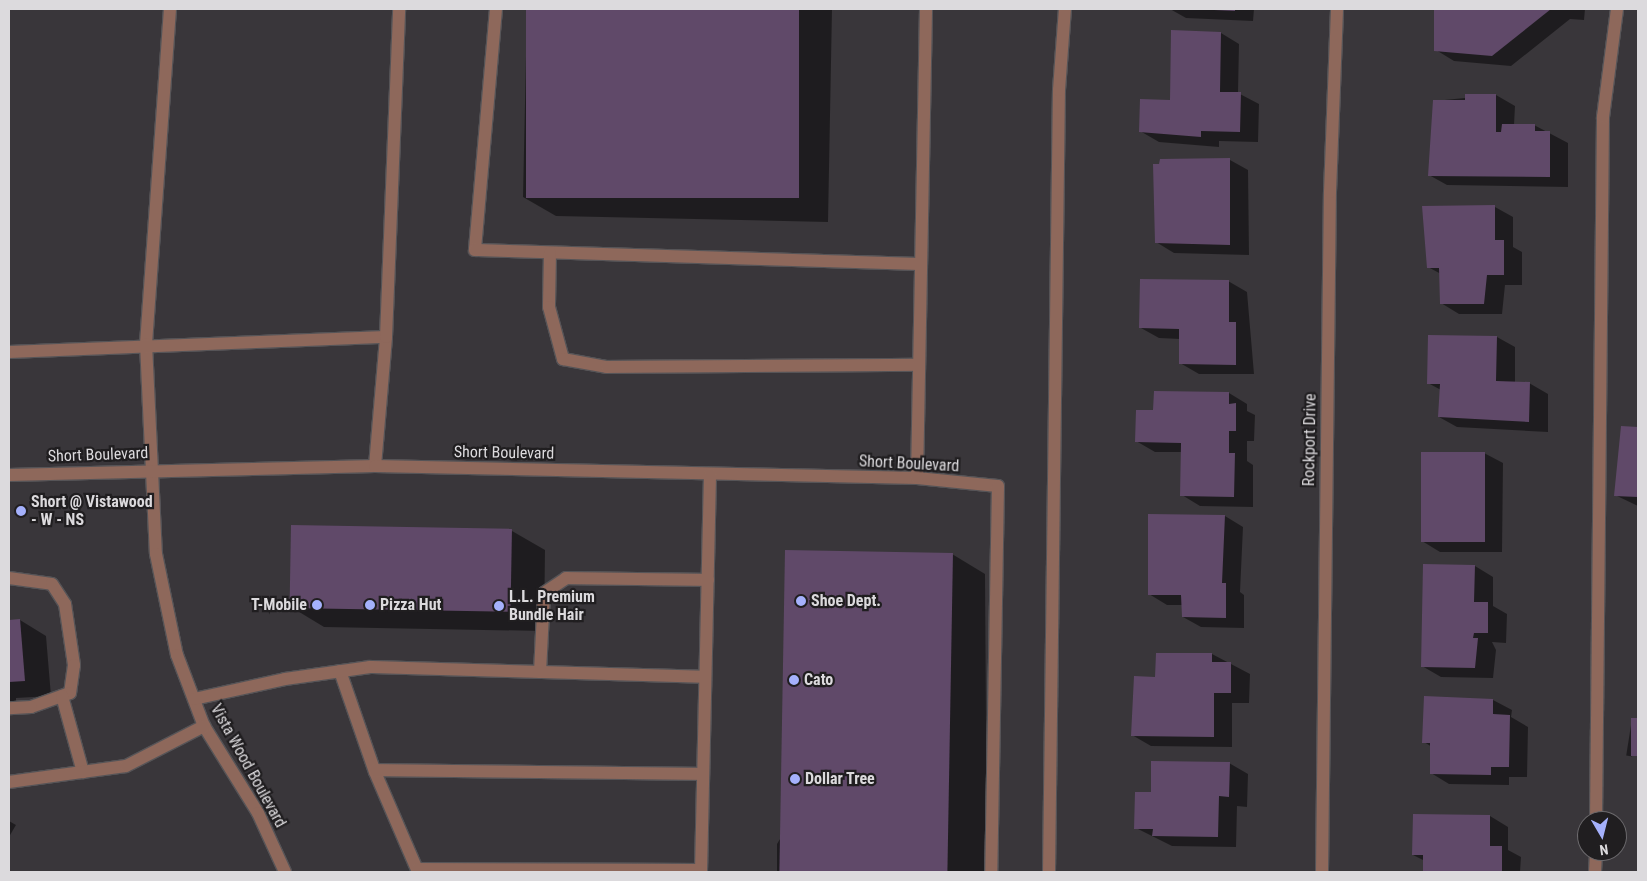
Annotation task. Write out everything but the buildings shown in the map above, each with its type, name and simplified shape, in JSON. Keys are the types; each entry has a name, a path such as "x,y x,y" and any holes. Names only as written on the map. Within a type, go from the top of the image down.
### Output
{"street":[{"name":"Vista Wood Boulevard","path":"170,9 146,344 148,469 156,554 177,655 204,726 258,814 285,872"},
{"path":"375,466 386,338 398,9"},
{"path":"496,9 475,250 921,264"},
{"path":"917,478 926,9"},
{"path":"1049,872 1059,90 1065,9"},
{"name":"Rockport Drive","path":"1322,872 1330,192 1337,9"},
{"path":"1596,811 1603,117 1617,9"},
{"path":"550,253 549,307 563,359 607,367 919,365"},
{"path":"9,352 146,344 386,338"},
{"name":"Short Boulevard","path":"9,474 148,469 375,466 917,478 998,486 991,872"},
{"path":"340,671 375,770 418,871 701,871 710,474"},
{"path":"9,578 52,584 65,604 74,665 70,694 9,708"},
{"path":"540,672 544,593 566,578 708,580"},
{"path":"194,699 370,667 706,677"},
{"path":"62,696 83,772"},
{"path":"9,782 126,766 204,726"},
{"path":"375,770 703,774"}],"place":[{"name":"Short @ Vistawood - W - NS","path":"21,511"},
{"name":"Shoe Dept.","path":"801,601"},
{"name":"T-Mobile","path":"317,605"},
{"name":"Pizza Hut","path":"370,605"},
{"name":"L.L. Premium Bundle Hair","path":"499,606"},
{"name":"Cato","path":"794,680"},
{"name":"Dollar Tree","path":"795,779"}]}
